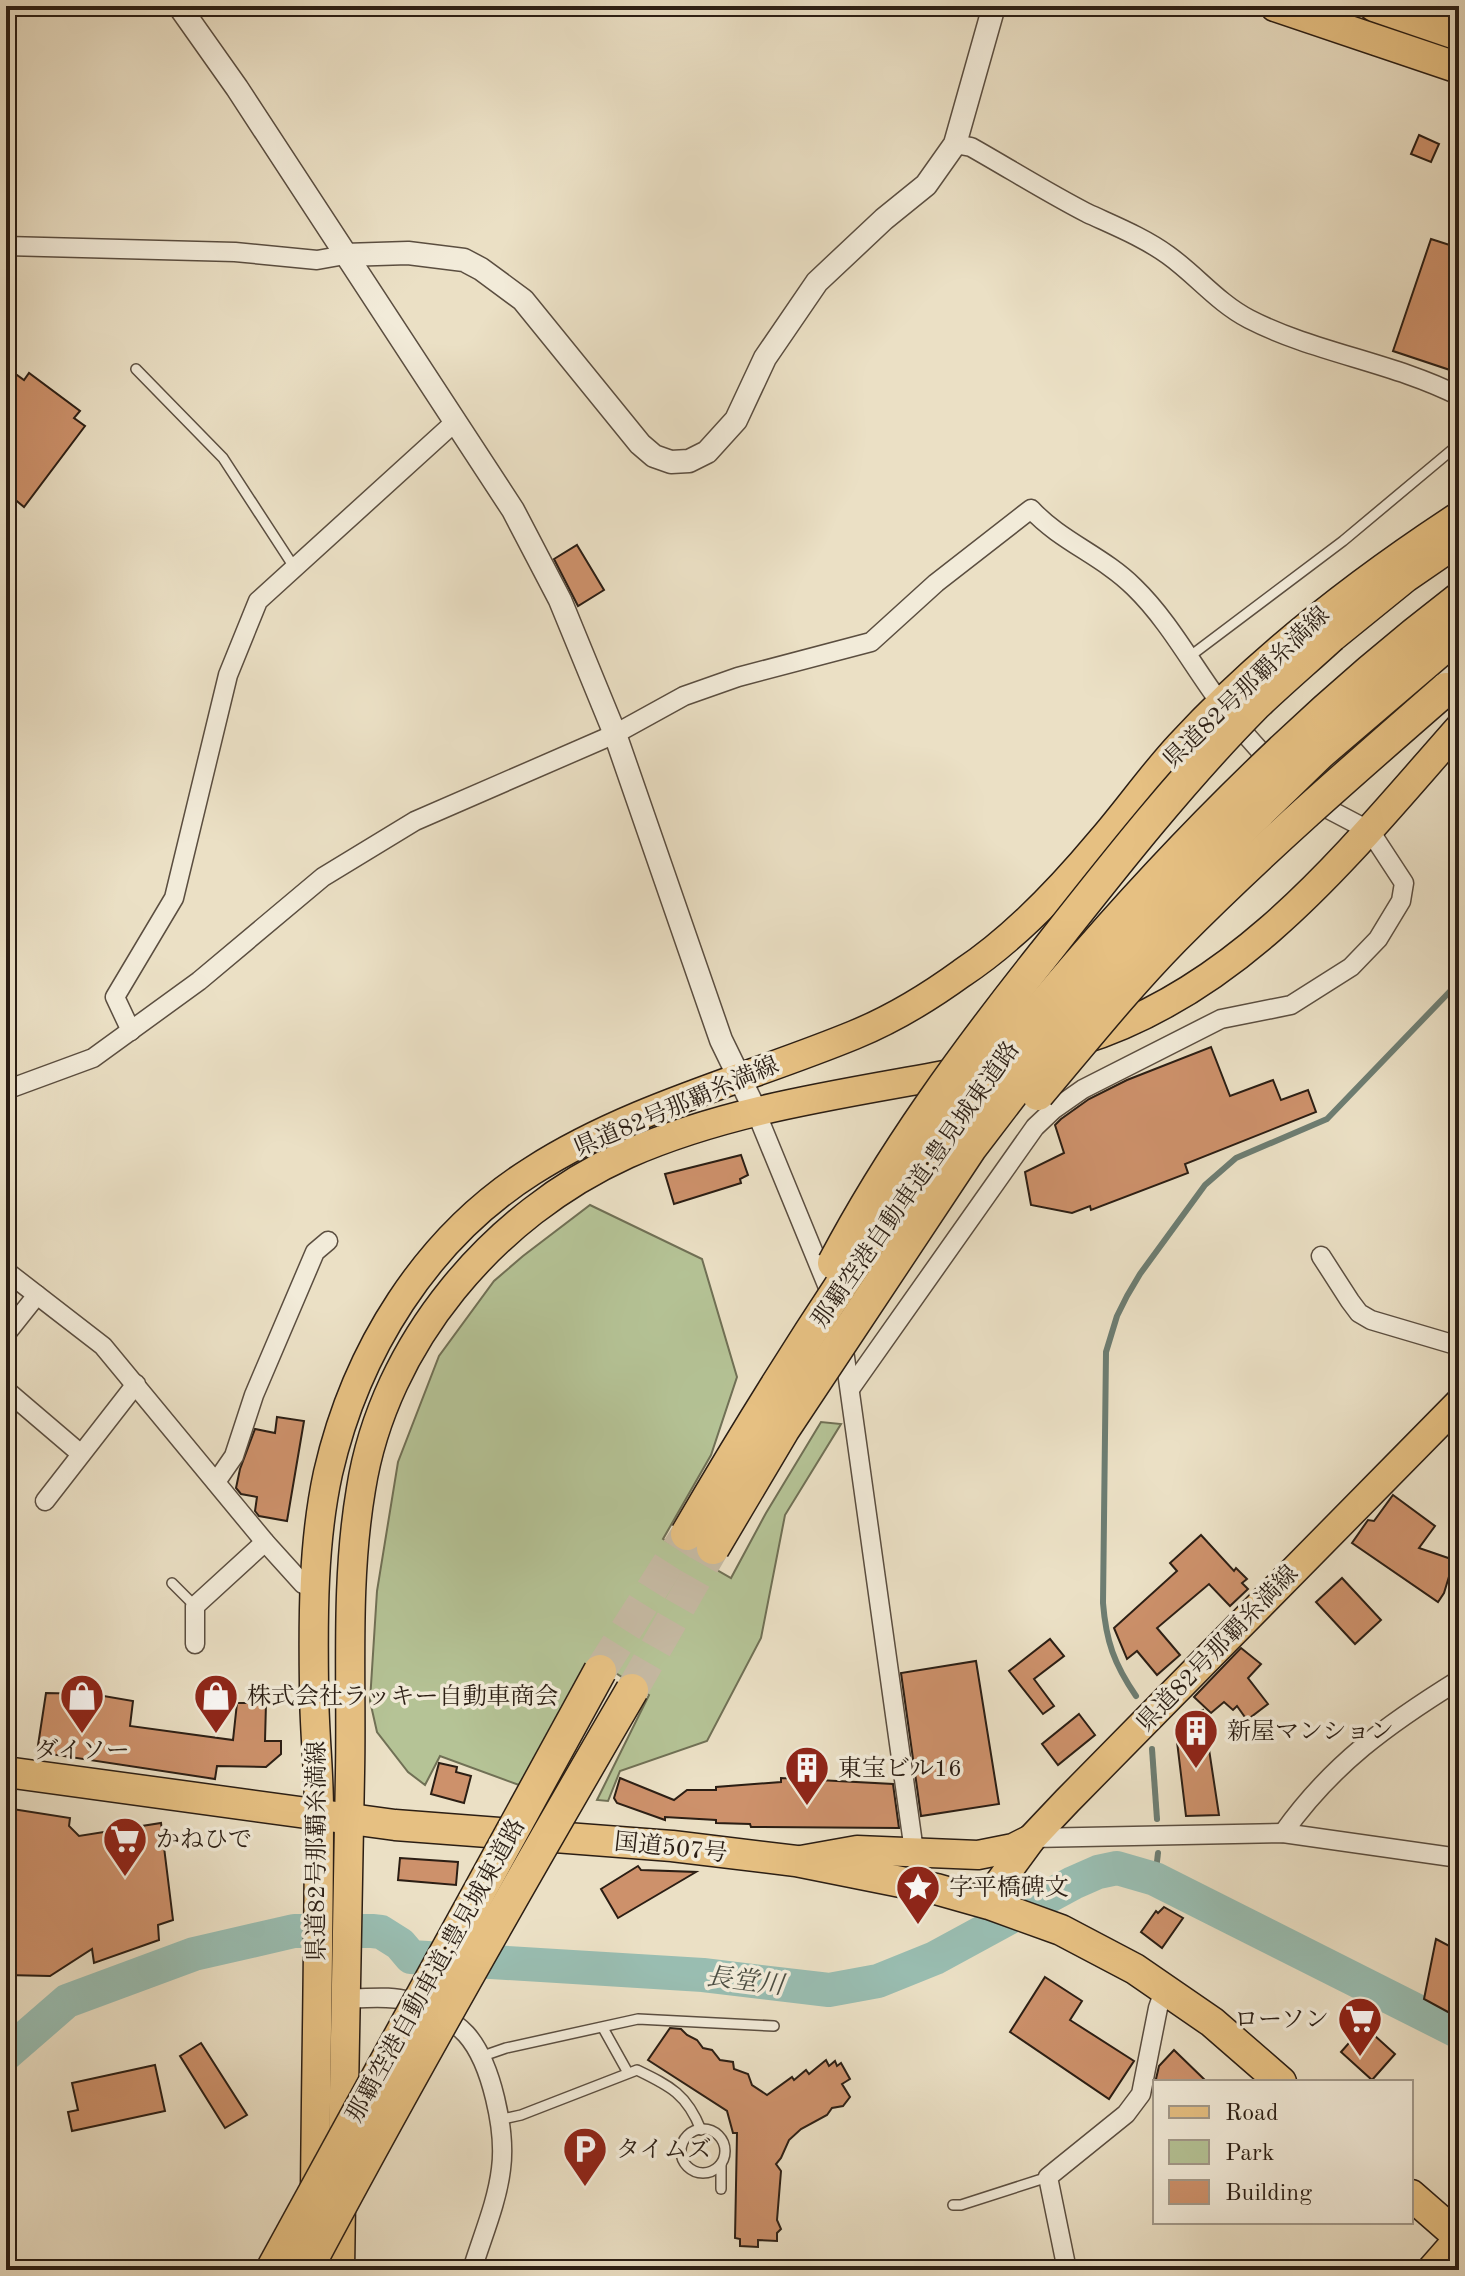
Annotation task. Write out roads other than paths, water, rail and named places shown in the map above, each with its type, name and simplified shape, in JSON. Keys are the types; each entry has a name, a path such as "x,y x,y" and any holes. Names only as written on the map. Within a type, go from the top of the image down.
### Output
{"highway":[{"path":"1275,6 1459,68"},
{"path":"1374,6 1459,35"},
{"path":"768,1424 868,1199 1005,1003 1142,832 1256,704 1331,636 1405,576 1459,539"},
{"name":"那覇空港自動車道;豊見城東道路","path":"700,1541 768,1424 852,1268 950,1126 1061,983 1179,852 1300,733 1459,599"},
{"name":"那覇空港自動車道;豊見城東道路","path":"768,1424 1062,1028 1217,853 1320,753 1459,634"},
{"path":"768,1424 1111,1006 1172,939 1288,828 1453,684"},
{"name":"那覇空港自動車道;豊見城東道路","path":"272,2270 600,1671"},
{"name":"那覇空港自動車道;豊見城東道路","path":"306,2270 507,1902 632,1690"},
{"name":"国道507号","path":"6,1772 410,1827 672,1846 796,1861 936,1889 987,1903 1061,1930 1135,1969 1212,2022 1279,2080"},
{"path":"1413,2197 1459,2237"}],"main road":[{"name":"県道82号那覇糸満線","path":"314,2270 319,1900 319,1815 313,1692 315,1588 324,1496 346,1414 369,1357 388,1321 431,1259 477,1213 536,1168 612,1128 859,1033 916,1004 968,970 1007,939 1043,904 1098,845 1179,746 1221,705 1328,608 1391,560 1459,516"},
{"name":"県道82号那覇糸満線","path":"340,2270 354,1540 373,1433 401,1371 434,1314 483,1254 530,1211 577,1180 625,1155 657,1142 806,1100 1009,1064 1138,1018 1240,956 1285,917 1370,831 1459,728"},
{"name":"県道82号那覇糸満線","path":"987,1903 1032,1838 1459,1403"},
{"path":"796,1861 857,1850 993,1854 1032,1838"},
{"path":"1431,2270 1459,2237"}],"street":[{"path":"179,6 237,88 513,510 560,600 615,734 721,1040 756,1112 839,1315 914,1851"},
{"path":"6,246 235,252 317,260 345,255 408,253 464,260 523,300 640,444 654,456 671,462 689,461 707,452 736,420 765,358 817,282 884,219 926,185 955,144 994,6"},
{"path":"955,144 971,147 1087,213 1132,233 1168,255 1221,301 1246,318 1433,383 1459,396"},
{"path":"131,1031 115,997 174,898 228,675 258,601 455,422"},
{"path":"6,1090 93,1058 199,981 323,877 415,821 615,734 684,696 738,677 871,642 936,583 1031,509 1046,526 1110,566 1135,587 1189,657 1221,705 1293,790 1370,831 1404,883 1401,901 1378,939 1351,967 1291,1005 1221,1019 1083,1089 1053,1110 1035,1127 850,1389"},
{"path":"216,1482 234,1456 254,1395 315,1252 328,1241"},
{"path":"1321,1256 1359,1313 1371,1320 1459,1346"},
{"path":"6,1271 103,1346 265,1542 303,1584 315,1588"},
{"path":"6,1334 37,1295"},
{"path":"45,1501 136,1384"},
{"path":"6,1390 81,1454"},
{"path":"195,1644 195,1606 265,1542"},
{"path":"1283,1833 1300,1809 1361,1746 1394,1720 1459,1680"},
{"path":"1032,1838 1283,1833 1459,1858"},
{"path":"347,1985 420,2006 465,2033 480,2057 493,2090 501,2168 472,2270"},
{"path":"1067,2270 1048,2177 1126,2114 1141,2094 1158,2008 1165,1988"}],"lane":[{"path":"136,369 206,437 223,458 294,567"},
{"path":"1189,657 1343,541 1459,444"},
{"path":"172,1583 195,1606"},
{"path":"480,2057 506,2048 638,2019 774,2026"},
{"path":"603,2028 627,2071"},
{"path":"498,2120 521,2115 627,2071 637,2070 678,2092 695,2113 701,2130"},
{"path":"721,2164 703,2173 689,2168 682,2156 683,2142 701,2130 715,2133 724,2144 721,2189"},
{"path":"953,2205 1048,2177"}],"waterway":[{"path":"1136,1696 1112,1652 1103,1603 1106,1352 1117,1316 1140,1274 1205,1185 1236,1158 1327,1119 1459,982"},
{"path":"1152,1749 1157,1819"},
{"path":"1155,1879 1158,1853"},
{"name":"長堂川","path":"6,2054 67,2001 194,1954 294,1931 381,1932 400,1944 411,1957 703,1975 829,1990 878,1981 935,1958 1073,1883 1117,1868 1155,1879 1459,2032"}],"tunnel":[{"path":"600,1671 687,1534"},
{"path":"632,1690 713,1548"}],"place":[{"name":"ダイソー","path":"82,1735"},
{"name":"株式会社ラッキー自動車商会","path":"216,1735"},
{"name":"新屋マンション","path":"1196,1770"},
{"name":"東宝ビル16","path":"807,1807"},
{"name":"かねひで","path":"125,1878"},
{"name":"字平橋碑文","path":"918,1926"},
{"name":"ローソン","path":"1360,2058"},
{"name":"タイムズ","path":"585,2188"}]}
